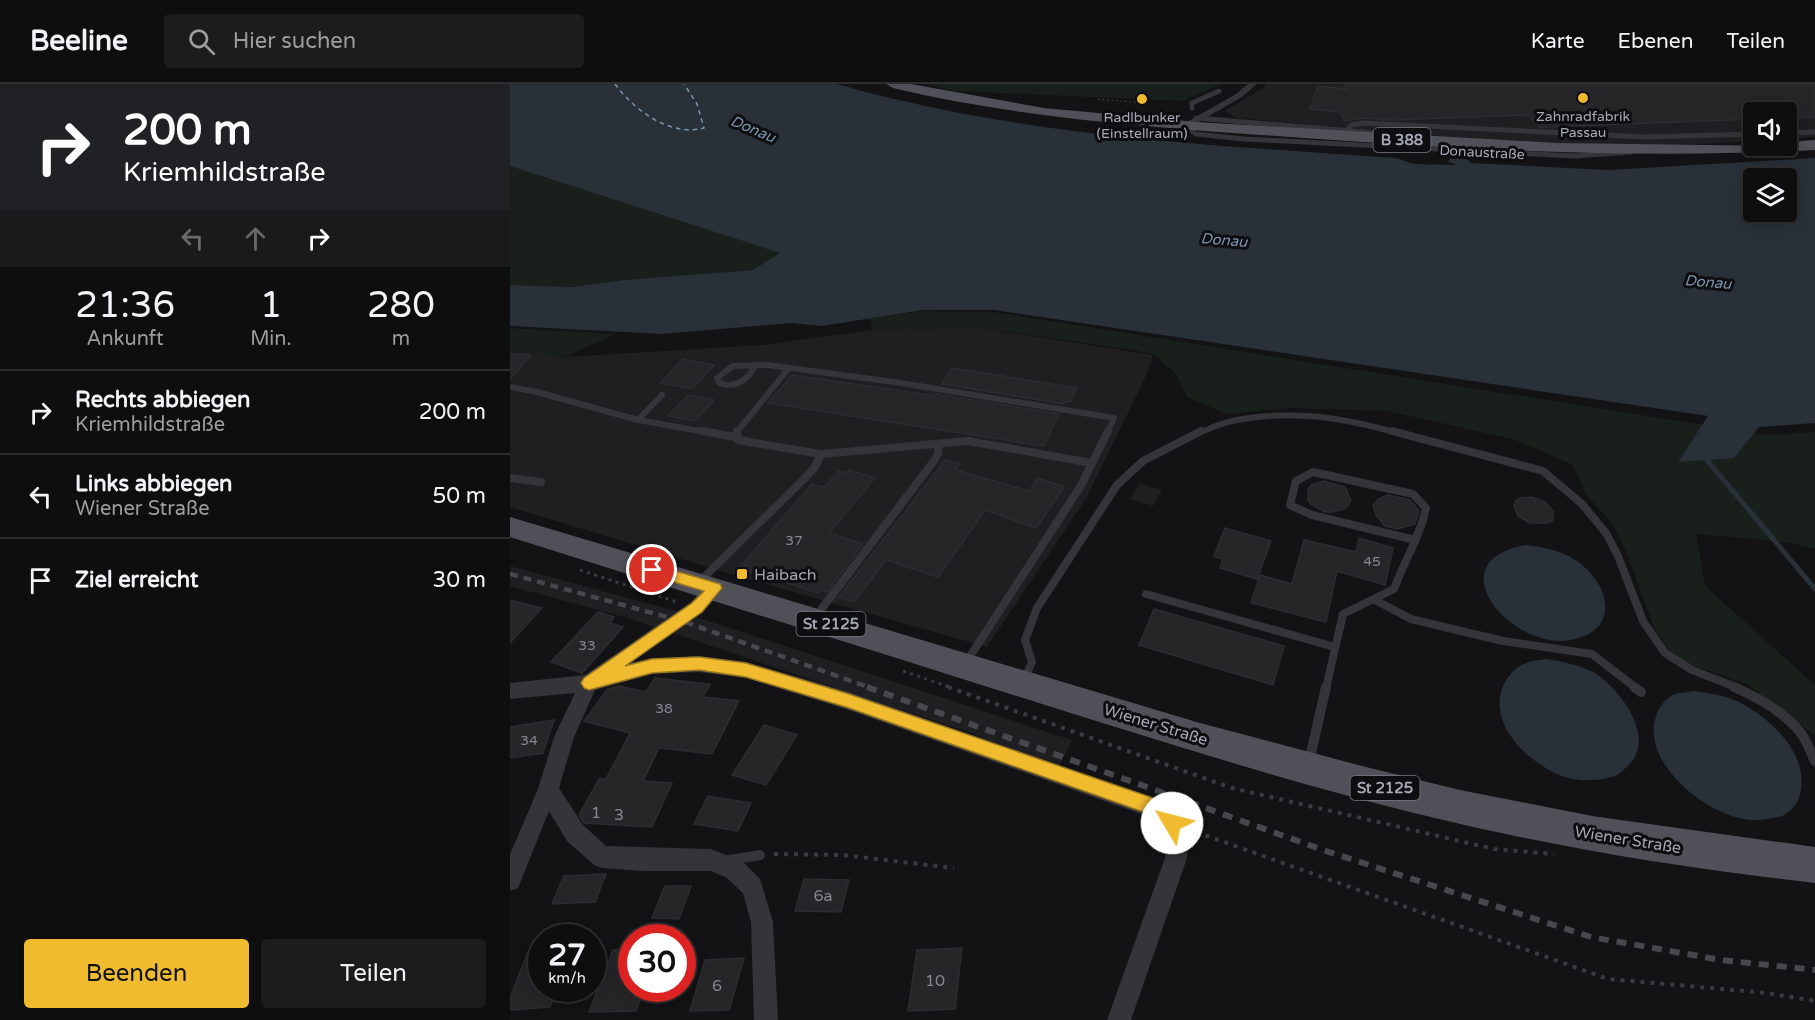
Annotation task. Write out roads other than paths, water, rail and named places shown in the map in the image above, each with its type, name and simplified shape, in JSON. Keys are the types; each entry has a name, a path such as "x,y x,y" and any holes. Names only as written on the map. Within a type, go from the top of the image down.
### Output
{"main road":[{"name":"Donaustraße","path":"893,84 965,99 1067,114 1344,133 1462,144 1638,151 1723,150 1815,145"},
{"name":"Wiener Straße","path":"510,527 1200,738 1307,768 1460,807 1574,831 1722,855 1815,865"}],"street":[{"path":"1191,122 1244,92 1252,84"},
{"path":"510,880 548,790 564,737 589,683 697,607 706,586"},
{"path":"510,691 589,683 652,666 699,664 746,670 849,701 1153,806 1162,811 1177,830 1176,858 1143,946 1119,1020"},
{"path":"548,790 575,833 602,857 715,862 735,870 752,887 762,922 766,1020"}],"lane":[{"path":"1192,108 1192,103 1219,91"},
{"name":"Donaustraße","path":"1191,122 1196,134 1244,139 1598,156 1638,151"},
{"path":"1344,133 1351,125 1363,123 1646,137 1743,134"},
{"path":"1797,133 1815,132"},
{"path":"755,366 746,381 736,386 726,387 719,383 717,378 733,366 755,366 789,368 901,383 1114,418 1082,484 964,665"},
{"path":"735,437 789,368"},
{"path":"510,387 537,392 638,420 821,453 968,441 1092,463"},
{"path":"638,420 662,395"},
{"path":"1022,683 1032,662 1025,640 1037,608 1101,509 1126,477 1143,461 1196,434 1236,420 1311,415 1346,419 1543,471 1568,490 1597,519 1612,544 1645,625 1657,645 1675,662 1700,675 1734,686 1768,705 1800,732 1815,760"},
{"path":"814,619 933,462 938,454 938,444"},
{"path":"706,586 802,481 814,467 821,453"},
{"path":"1307,768 1343,614 1394,589 1404,561 1422,528 1426,508 1413,494 1313,472 1296,481 1290,505 1312,515 1415,540"},
{"path":"510,478 541,482"},
{"path":"1146,594 1335,647"},
{"path":"1375,600 1411,619 1503,641 1592,654 1641,692"},
{"path":"715,862 760,855"}],"water":[{"name":"Donau","path":"510,84 837,84 905,102 1044,127 1185,143 1396,158 1413,164 1458,165 1448,162 1450,158 1466,159 1471,163 1608,170 1815,158 1815,423 1759,427 1734,458 1678,462 1708,416 994,310 923,310 822,326 790,323 662,334 510,326 510,285 572,287 623,280 753,270 780,253 510,166"},
{"path":"1526,545 1564,554 1583,566 1594,577 1605,602 1604,615 1599,626 1588,634 1571,640 1548,640 1526,632 1507,619 1492,603 1484,585 1486,568 1499,554"},
{"path":"1546,659 1579,666 1598,675 1608,683 1626,705 1638,731 1639,744 1635,756 1618,774 1587,780 1562,776 1525,753 1506,728 1501,715 1500,701 1503,686 1511,673 1520,666"},
{"path":"1695,691 1710,693 1745,705 1771,724 1788,743 1799,765 1801,790 1794,807 1788,813 1776,818 1749,820 1729,815 1689,792 1673,775 1661,757 1654,738 1656,716 1669,697 1678,693"}],"waterway":[{"path":"1707,460 1815,589"}],"railway":[{"path":"510,574 685,622 871,688"},
{"path":"867,687 1326,851 1591,937 1721,960 1815,970"}],"place":[{"name":"Zahnradfabrik Passau","path":"1583,98"},
{"name":"Radlbunker (Einstellraum)","path":"1142,99"},
{"name":"Haibach","path":"742,574"}]}
